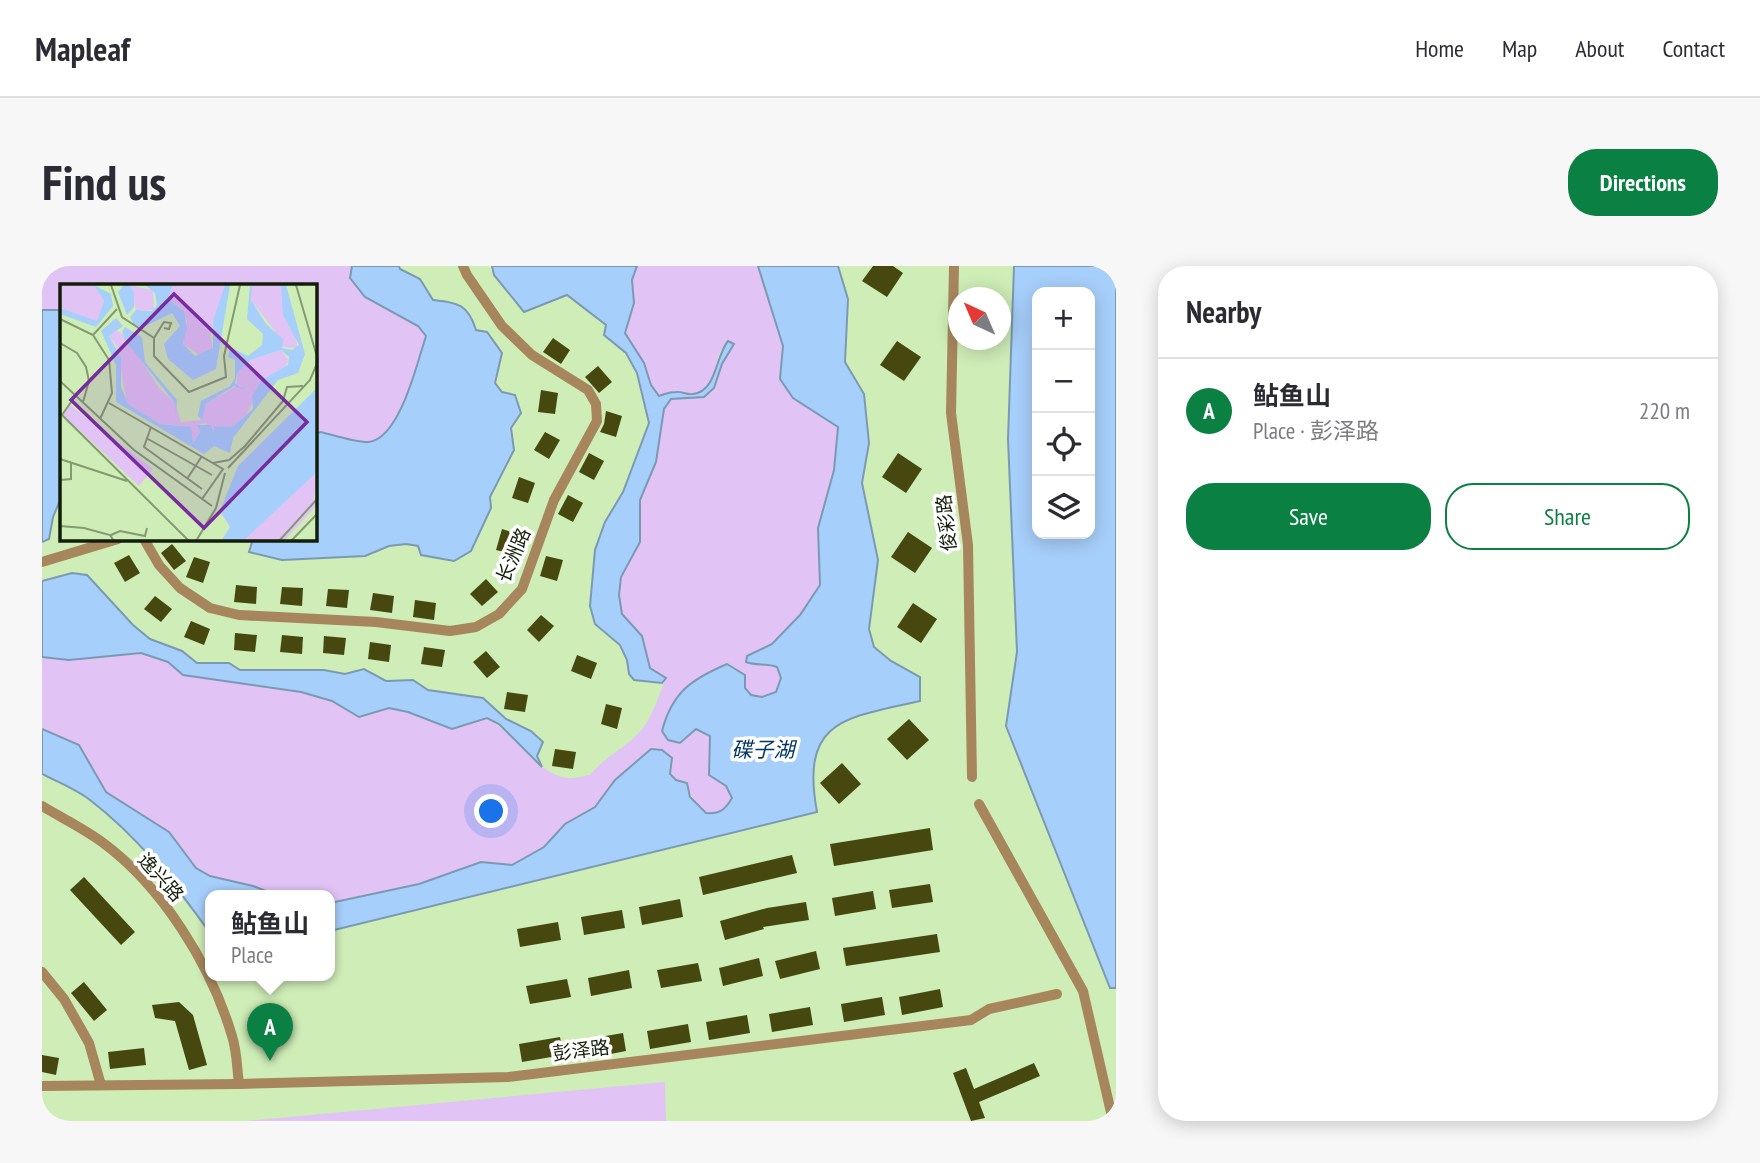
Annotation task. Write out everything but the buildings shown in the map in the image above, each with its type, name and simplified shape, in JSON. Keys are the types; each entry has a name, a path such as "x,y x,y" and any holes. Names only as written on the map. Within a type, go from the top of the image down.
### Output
{"street":[{"name":"长洲路","path":"145,541 159,565 180,588 210,608 239,615 376,622 450,631 476,627 499,614 522,589 554,500 597,421 596,404 587,390 532,355 502,326 463,266"},
{"name":"俊彩路","path":"954,266 951,413 968,545 972,777"},
{"path":"42,562 111,541"},
{"path":"979,804 1083,991 1113,1121"},
{"name":"逸兴路","path":"42,806 102,842 140,877 184,930 205,971"},
{"path":"42,972 64,999 89,1043 101,1085"},
{"name":"逸兴路","path":"210,981 233,1038 239,1084"},
{"name":"彭泽路","path":"42,1086 509,1077 971,1020 989,1009 1058,993"}],"shaded area":[{"path":"42,266 352,266 351,278 365,297 418,326 426,336 399,414 380,437 364,442 317,433 317,284 60,284 60,310 42,309"},
{"path":"637,266 758,266 783,346 780,379 793,399 838,426 834,470 818,528 820,585 800,615 772,644 747,656 747,663 777,667 781,678 776,692 762,697 751,695 745,688 695,729 710,736 709,775 726,786 732,798 719,812 705,812 699,807 687,783 676,780 670,773 672,758 615,780 595,807 565,824 544,847 512,865 481,862 419,884 335,902 335,890 263,890 210,876 196,868 169,832 106,792 79,745 42,729 42,657 69,660 141,653 168,662 183,675 301,692 332,701 359,717 389,708 408,712 452,729 487,718 546,769 568,778 590,775 602,762 631,741 647,723 666,678 650,668 642,636 622,614 619,595 621,577 640,542 640,500 656,462 664,408 671,399 704,397 714,388 722,364 733,344 720,351 712,380 705,390 692,394 675,391 659,396 651,385 644,363 625,333 634,303 632,280"},
{"path":"665,1082 666,1121 245,1121"}],"water":[{"path":"352,266 399,266 420,279 433,300 461,306 473,321 476,330 487,332 502,353 495,383 502,392 515,395 521,413 511,428 514,450 490,497 491,508 471,551 454,561 421,555 418,546 406,544 389,546 365,556 282,560 249,552 252,541 317,541 317,433 369,442 390,428 406,398 426,336 418,326 365,297 350,278"},
{"path":"492,266 637,266 632,280 634,303 625,333 644,363 651,385 659,396 674,392 701,392 711,380 728,341 734,344 722,364 714,388 704,397 671,399 664,409 656,462 640,500 640,542 621,577 619,595 622,614 642,636 650,668 666,678 662,683 634,680 629,674 627,660 620,645 595,624 590,606 595,550 605,522 623,492 649,423 637,373 626,353 604,335 606,325 567,295 524,312 494,275"},
{"name":"碟子湖","path":"758,266 838,266 848,299 845,362 864,394 869,443 862,483 878,560 869,629 874,647 891,661 920,677 920,701 850,719 834,728 822,740 815,758 813,781 817,812 335,930 335,902 419,884 481,862 512,865 544,847 565,824 595,807 615,780 651,749 662,750 672,758 670,774 676,780 687,783 690,797 706,813 719,812 729,802 732,798 726,786 709,775 710,736 696,729 680,743 668,740 662,731 671,706 685,688 703,675 727,664 745,675 745,688 751,695 762,697 776,692 781,678 777,667 746,662 747,656 772,644 800,615 820,585 818,528 834,470 838,427 793,398 780,379 783,346"},
{"path":"1014,266 1116,266 1116,988 1110,988 1006,726 1017,652 1008,439"},
{"path":"42,310 60,310 60,500 53,517 49,539 42,542"},
{"path":"72,573 87,575 133,625 150,639 182,651 197,663 229,663 240,670 324,670 345,674 364,669 386,681 413,680 428,690 483,698 506,719 531,731 543,742 537,756 542,767 499,724 487,718 452,729 408,712 389,708 359,717 332,701 301,692 183,675 168,662 141,653 69,660 42,657 42,581"},
{"path":"42,729 79,745 106,792 169,832 196,868 210,876 263,890 205,890 205,926 169,879 124,829 85,796 42,774"}],"place":[{"name":"鲇鱼山","path":"270,1061"}]}
